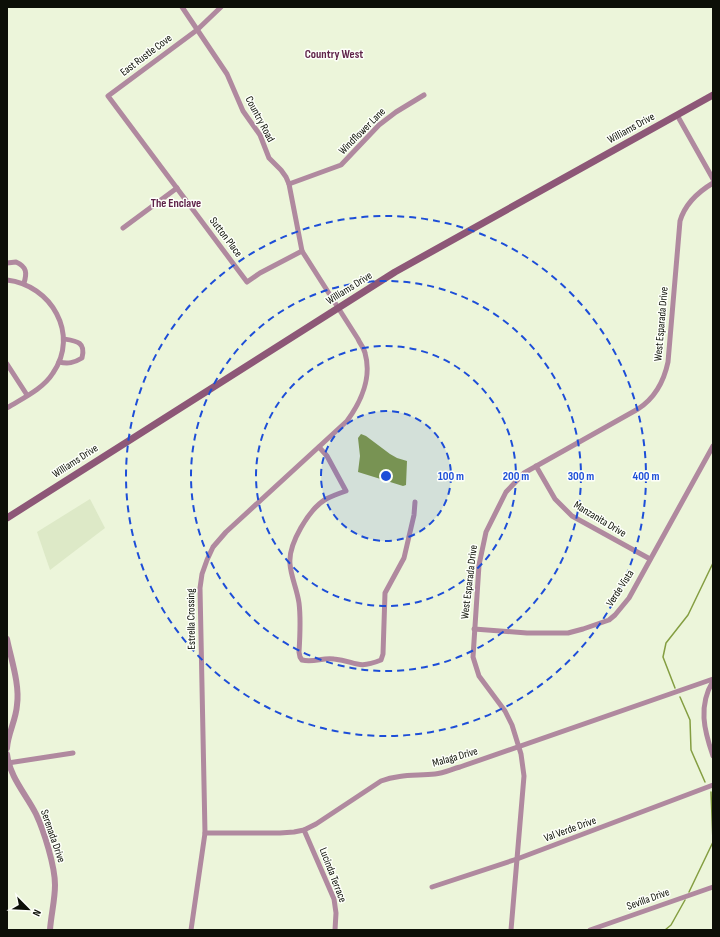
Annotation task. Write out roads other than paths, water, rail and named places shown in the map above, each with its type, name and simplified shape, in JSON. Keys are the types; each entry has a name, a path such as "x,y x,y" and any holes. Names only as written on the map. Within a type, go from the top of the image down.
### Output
{"main road":[{"name":"Williams Drive","path":"7,518 395,272 713,95"}],"street":[{"name":"Country Road","path":"182,7 227,74 243,111 260,135 269,158 286,177 289,184 302,251 337,308"},
{"name":"East Rustle Cove","path":"108,96 197,30 221,7"},
{"name":"Windflower Lane","path":"289,184 341,165 383,122 396,112 424,95"},
{"name":"Sutton Place","path":"108,96 247,282 302,251"},
{"path":"677,115 713,179"},
{"name":"West Esparada Drive","path":"511,930 524,769 519,747 508,718 481,679 476,670 473,657 479,565 486,532 506,492 519,478 536,466 646,404 657,390 664,377 668,362 680,221 693,198 713,183"},
{"path":"123,228 176,188"},
{"path":"7,263 16,262 25,269 27,275 24,283"},
{"path":"7,280 24,283 40,293 53,308 61,322 64,339 63,351 59,362 47,381 7,408"},
{"name":"Estrella Crossing","path":"190,930 205,833 200,609 202,574 214,547 226,532 347,421 355,410 362,395 366,379 367,368 365,353 358,339 337,308"},
{"path":"59,362 68,364 75,362 82,358 84,351 81,345 76,341 64,339"},
{"path":"7,364 27,395"},
{"name":"Verde Vista","path":"474,629 560,634 575,632 615,616 629,598 713,446"},
{"path":"319,447 328,459 346,491 326,499 307,519 294,543 290,558 290,565 299,604 299,652 302,660 316,661 335,659 356,665 365,665 381,660 383,654 386,593 404,558 414,515 415,502"},
{"name":"Manzanita Drive","path":"536,466 555,499 572,516 650,559"},
{"path":"7,639 18,701 7,748"},
{"path":"713,680 705,701 703,716 708,743 713,756"},
{"name":"Malaga Drive","path":"205,833 280,833 304,830 316,824 381,781 390,777 440,773 713,680"},
{"path":"8,763 73,753"},
{"name":"Serenada Drive","path":"7,754 8,763 14,777 37,816 54,870 55,890 50,930"},
{"name":"Val Verde Drive","path":"432,887 517,859 713,785"},
{"name":"Lucinda Terrace","path":"304,830 334,899 336,913 335,930"},
{"name":"Sevilla Drive","path":"590,930 713,887"}],"waterway":[{"path":"675,688 663,657 666,643 688,615 713,563"},
{"path":"680,697 690,720 691,750 705,782"},
{"path":"689,892 713,842 711,792"},
{"path":"665,930 671,925 685,900"}],"district":[{"name":"Country West","path":"334,54"},
{"name":"The Enclave","path":"176,203"}]}
